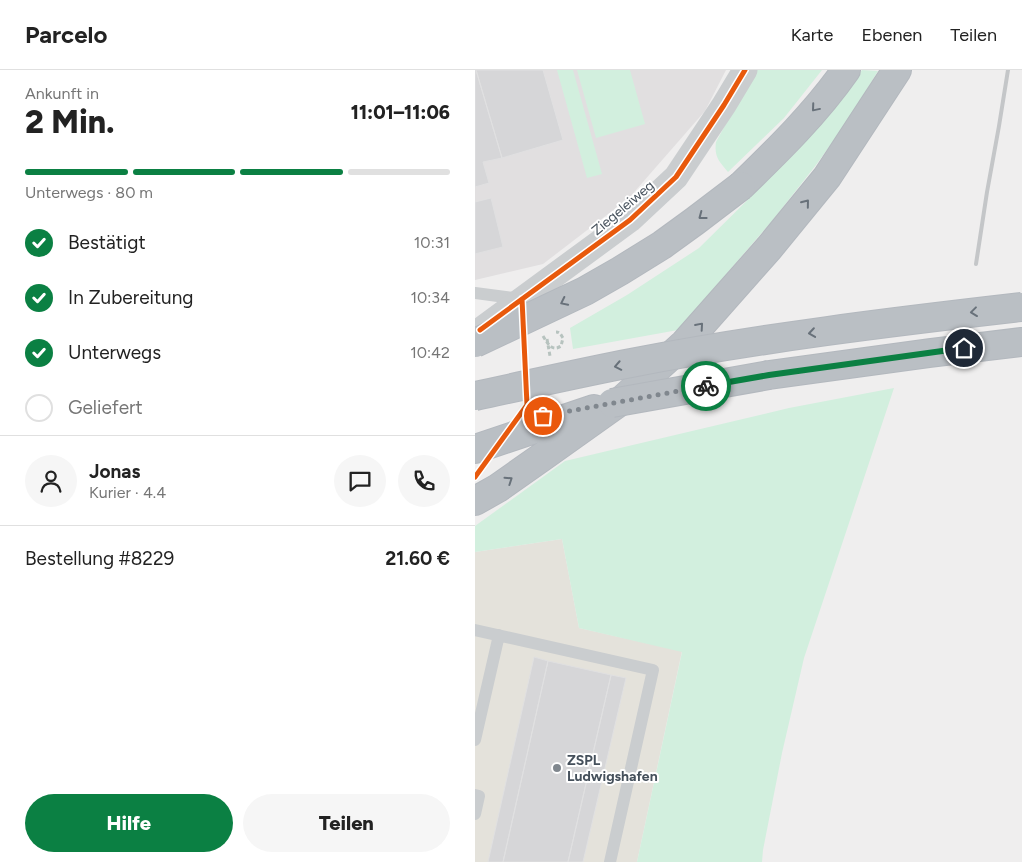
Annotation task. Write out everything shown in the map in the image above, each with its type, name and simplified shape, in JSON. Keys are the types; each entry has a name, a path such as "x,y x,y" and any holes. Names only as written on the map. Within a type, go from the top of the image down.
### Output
{"highway":[{"path":"478,336 585,291 621,271 689,226 741,186 764,164 807,118 845,70"},
{"path":"475,501 535,462 622,400 685,343 769,248 827,177 897,70"},
{"path":"475,396 595,370 687,353 854,328 1022,307"},
{"path":"475,430 769,375 930,352 1022,342"},
{"path":"475,449 612,403"}],"street":[{"name":"Ziegeleiweg","path":"478,336 521,299 630,220 677,177 745,70"}],"lane":[{"path":"475,293 521,299"},
{"path":"475,630 653,670 610,862"},
{"path":"475,740 499,635"},
{"path":"475,795 479,796 475,814"}],"path":[{"path":"558,332 563,338 563,343 558,348 553,348 550,347 545,339 549,334 558,332"}],"shaded area":[{"path":"475,70 726,70 705,111 629,198 543,264 475,280"},
{"path":"562,539 579,628 682,651 637,862 475,862 475,552"}],"green space":[{"path":"557,70 573,70 602,174 587,178"},
{"path":"577,70 630,70 645,124 596,138"},
{"path":"755,70 822,70 784,118 728,172 717,155 716,142"},
{"path":"862,70 878,71 847,122 772,221 678,330 573,349 570,328 627,295 699,248 797,151"},
{"path":"894,388 804,658 782,753 762,862 637,862 682,652 579,628 562,539 475,552 475,526 565,461 789,408"}],"building":[{"path":"475,70 502,158 483,162 489,183 475,187"},
{"path":"476,70 543,70 563,140 502,158"},
{"path":"491,198 503,247 475,254 475,202"},
{"path":"534,657 548,661 503,862 488,862"},
{"name":"ZSPL Ludwigshafen","path":"548,661 611,675 568,862 503,862"},
{"path":"611,675 626,678 583,862 568,862"}],"railway":[{"path":"976,264 1008,70"}],"cycle path":[{"path":"480,330 630,220 676,177 745,70"},
{"path":"475,477 527,405 522,299"}],"way so far":[{"path":"543,416 706,386"}],"place":[{"name":"ZSPL Ludwigshafen","path":"557,768"}],"route":[{"path":"706,386 769,375 964,348"}]}
